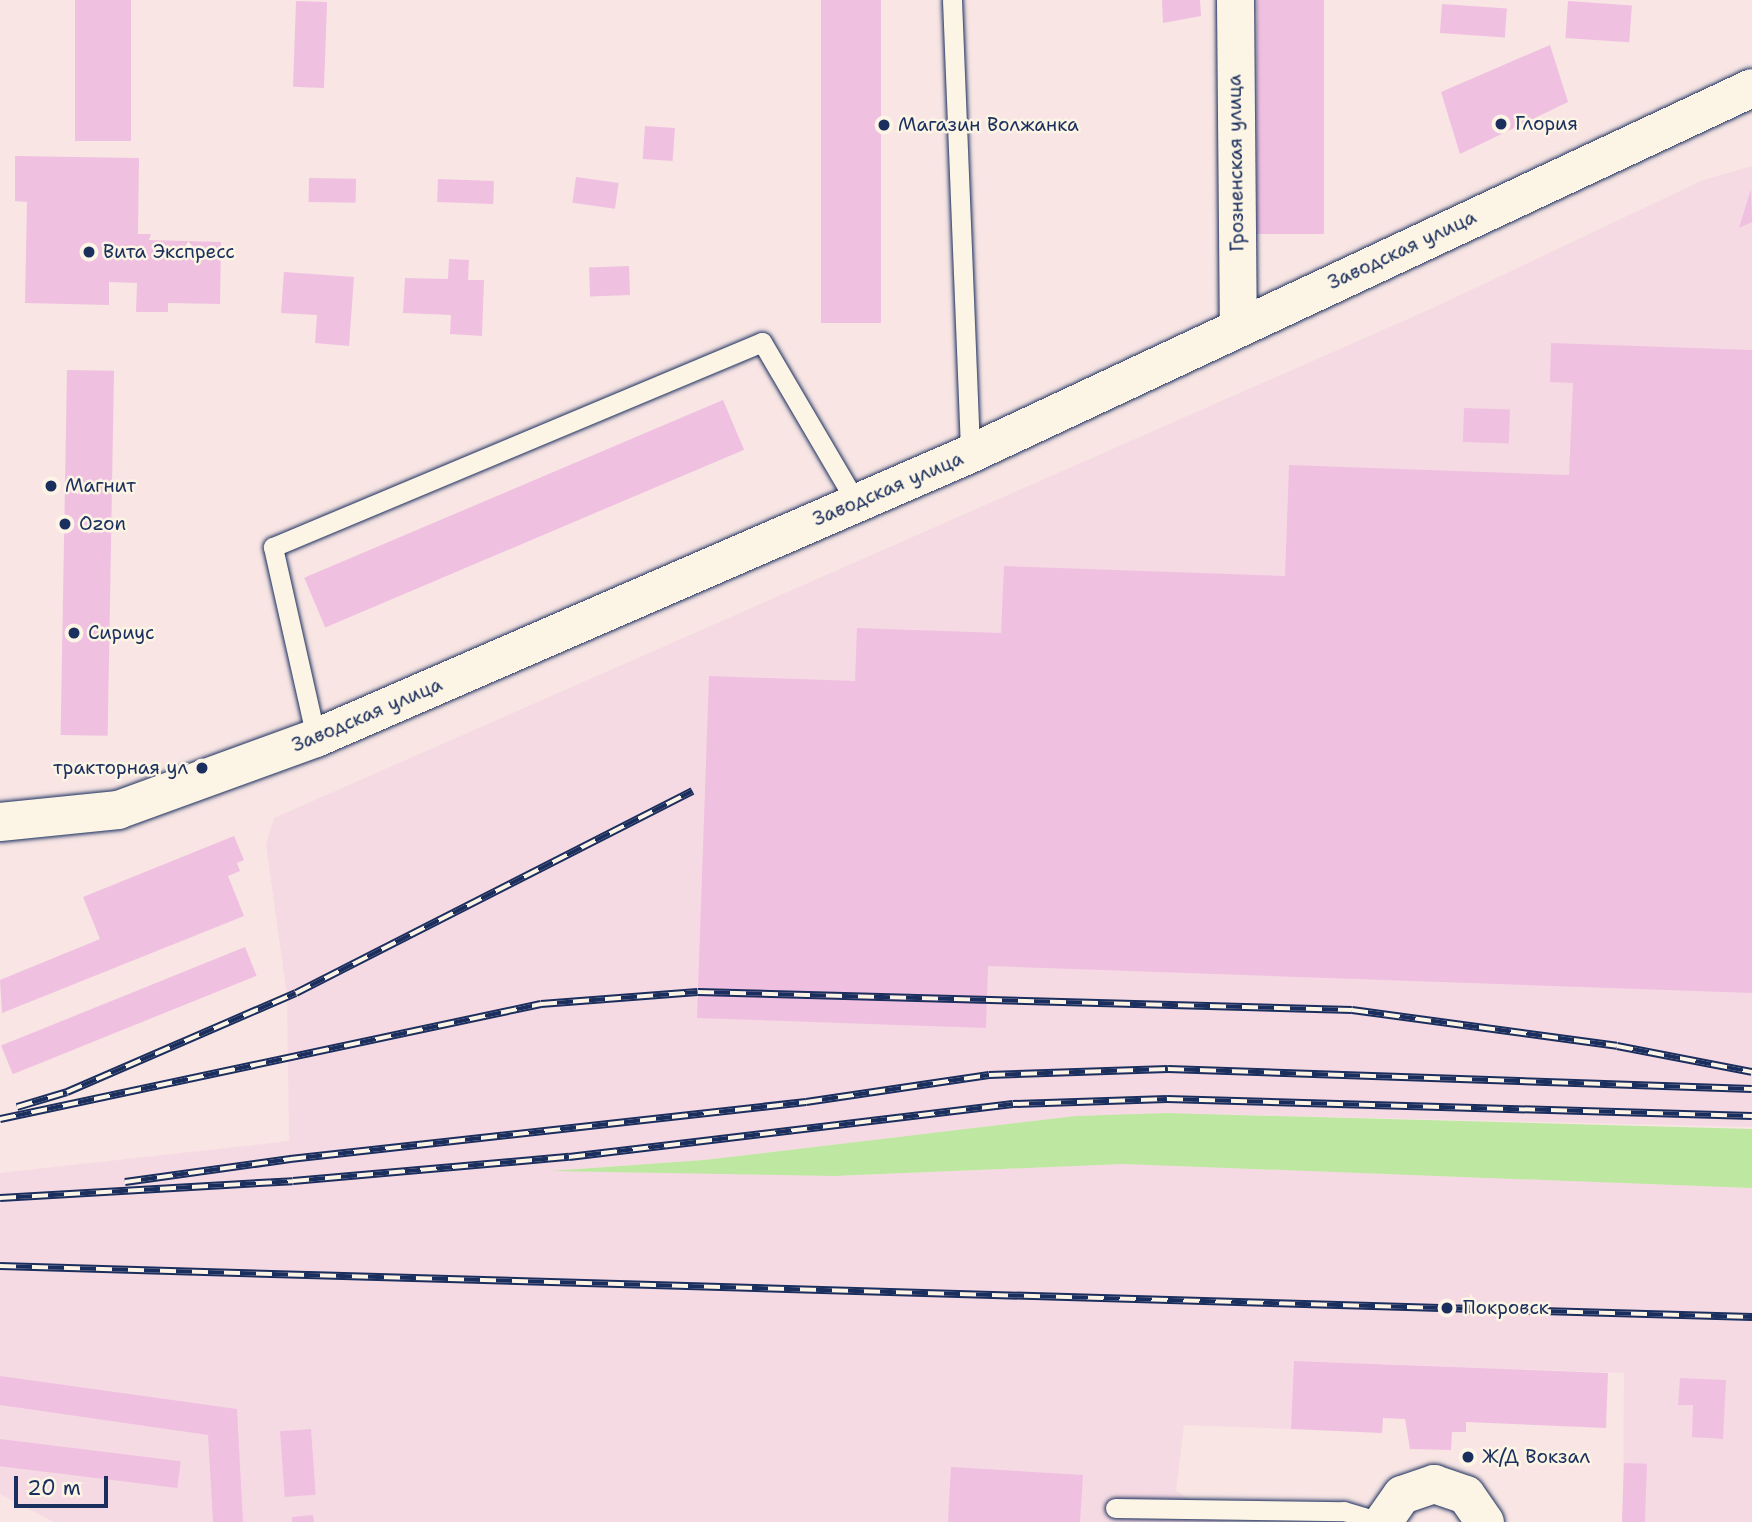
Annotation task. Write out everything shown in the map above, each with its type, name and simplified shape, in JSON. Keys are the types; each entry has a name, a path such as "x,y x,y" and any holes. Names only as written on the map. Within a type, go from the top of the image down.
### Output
{"street":[{"name":"Грозненская улица","path":"1235,0 1238,325"},
{"name":"Заводская улица","path":"0,822 118,810 316,738 970,454 1238,325 1752,88"},
{"path":"1382,1522 1402,1495 1434,1484 1466,1495 1485,1522"}],"lane":[{"path":"952,0 970,454"},
{"path":"316,738 273,547 762,342 856,502"},
{"path":"1115,1508 1344,1511 1382,1522"}],"shaded area":[{"path":"1752,166 1752,1127 1166,1113 1076,1116 704,1160 562,1170 834,1176 1123,1164 1752,1188 1752,1522 1623,1522 1624,1373 1294,1361 1291,1429 1184,1425 1176,1491 1227,1522 54,1522 0,1494 0,1173 289,1141 287,995 266,845 274,818 1433,308 1701,181"}],"green space":[{"path":"1166,1113 1752,1129 1752,1188 1123,1164 834,1176 550,1171 704,1160 1076,1116"}],"building":[{"path":"75,0 131,0 131,141 75,141"},
{"path":"821,0 881,0 881,323 821,323"},
{"path":"1162,0 1200,0 1201,16 1163,23"},
{"path":"1257,0 1324,0 1324,234 1257,234"},
{"path":"296,1 327,2 324,88 293,87"},
{"path":"1568,1 1632,5 1629,42 1565,38"},
{"path":"1442,4 1507,9 1505,37 1440,33"},
{"path":"1550,45 1568,102 1460,154 1441,92"},
{"path":"645,126 675,128 673,161 643,159"},
{"path":"15,156 139,158 138,234 151,234 149,240 221,242 220,304 168,303 168,312 136,312 137,283 109,282 109,305 25,303 27,202 15,201"},
{"path":"576,177 619,183 615,209 572,203"},
{"path":"309,178 356,179 356,203 309,202"},
{"path":"438,179 494,181 493,204 437,202"},
{"path":"1751,189 1752,222 1739,228"},
{"path":"449,259 469,260 468,280 484,280 482,336 450,334 451,315 403,313 405,278 448,279"},
{"path":"629,266 630,295 590,296 589,267"},
{"path":"284,272 354,277 349,346 315,343 317,315 281,313"},
{"path":"1551,343 1752,350 1752,993 988,966 986,1028 697,1018 709,676 855,681 857,628 1001,633 1004,566 1285,576 1289,465 1569,475 1573,383 1550,382"},
{"path":"67,370 114,371 108,736 61,735"},
{"path":"723,400 744,450 325,627 304,578"},
{"path":"1464,408 1510,410 1509,444 1463,442"},
{"path":"234,836 244,860 237,863 240,871 228,876 244,916 2,1013 0,980 100,939 83,897"},
{"path":"245,947 257,976 13,1074 1,1046"},
{"path":"1294,1361 1608,1373 1606,1428 1466,1422 1466,1432 1452,1432 1451,1450 1410,1449 1405,1419 1383,1418 1382,1433 1291,1429"},
{"path":"0,1376 237,1409 243,1522 213,1522 208,1435 0,1405"},
{"path":"1680,1378 1726,1380 1723,1439 1692,1437 1693,1405 1678,1405"},
{"path":"311,1429 316,1495 285,1497 280,1431"},
{"path":"0,1439 181,1461 177,1488 0,1466"},
{"path":"1624,1463 1647,1464 1645,1522 1622,1522"},
{"path":"951,1467 1083,1475 1080,1522 948,1522"},
{"path":"313,1515 314,1522 292,1522 292,1517"}],"railway":[{"path":"17,1107 67,1092 296,993 693,791"},
{"path":"0,1119 541,1004 698,992 1352,1010 1617,1046 1752,1072"},
{"path":"125,1182 290,1159 806,1102 989,1075 1168,1069 1752,1089"},
{"path":"0,1198 293,1181 569,1157 1013,1104 1167,1099 1752,1116"},
{"path":"0,1266 1752,1317"}],"place":[{"name":"Глория","path":"1501,124"},
{"name":"Магазин Волжанка","path":"884,125"},
{"name":"Вита Экспресс","path":"89,252"},
{"name":"Магнит","path":"51,486"},
{"name":"Ozon","path":"65,524"},
{"name":"Сириус","path":"74,633"},
{"name":"тракторная ул","path":"202,768"},
{"name":"Покровск","path":"1447,1308"},
{"name":"Ж/Д Вокзал","path":"1468,1457"}]}
